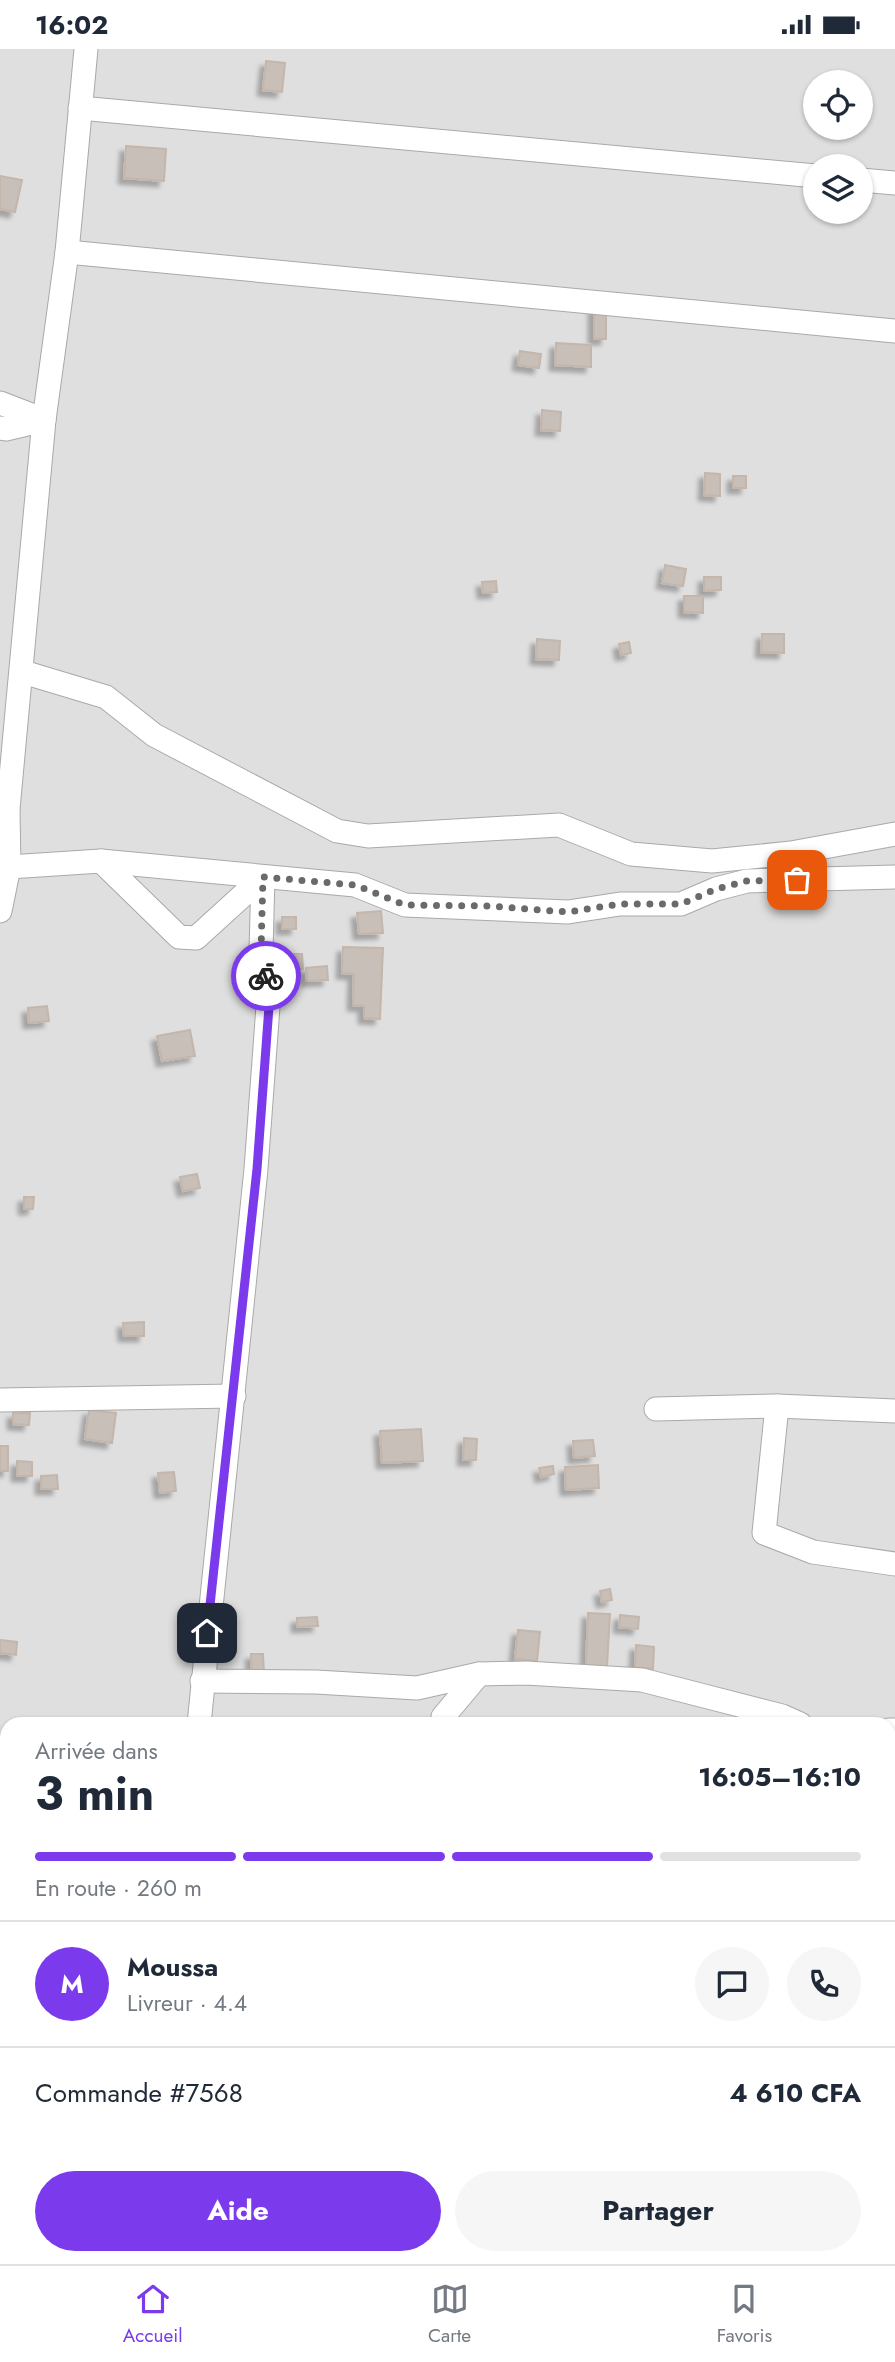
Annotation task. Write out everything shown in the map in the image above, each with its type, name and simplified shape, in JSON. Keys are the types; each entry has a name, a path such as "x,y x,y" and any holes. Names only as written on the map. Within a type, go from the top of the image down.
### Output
{"street":[{"path":"0,911 5,866 4,813 23,672 44,420 68,252 86,49"},
{"path":"80,108 803,175"},
{"path":"873,181 895,183"},
{"path":"68,252 895,331"},
{"path":"0,403 44,420"},
{"path":"0,428 44,420"},
{"path":"23,672 106,697 154,735 337,831 368,836 559,825 631,854 712,861 791,853 895,834"},
{"path":"5,866 101,861 355,885 405,905 488,906 568,912 620,904 681,904 716,889 747,881 895,877"},
{"path":"101,861 179,937 196,938 263,877"},
{"path":"712,861 747,881"},
{"path":"199,1717 257,1169 270,993 261,950 263,877"},
{"path":"0,1400 234,1396"},
{"path":"777,1406 764,1533 813,1552 895,1564"},
{"path":"656,1409 777,1406 895,1411"},
{"path":"202,1681 417,1688 479,1674 526,1672 642,1680 782,1717"},
{"path":"443,1717 479,1674"}],"shaded area":[{"path":"0,49 895,49 895,1717 0,1717"}],"building":[{"path":"266,61 285,63 282,92 263,90"},
{"path":"126,146 166,149 164,181 124,178"},
{"path":"0,176 22,180 15,212 0,209"},
{"path":"594,307 606,307 606,339 594,339"},
{"path":"556,343 591,345 591,367 555,365"},
{"path":"520,351 541,354 539,368 518,365"},
{"path":"542,410 561,412 560,431 541,430"},
{"path":"705,473 720,474 720,496 704,495"},
{"path":"733,476 746,476 746,488 733,488"},
{"path":"665,565 686,569 683,586 662,583"},
{"path":"704,577 721,577 721,590 704,591"},
{"path":"496,581 497,592 483,593 482,582"},
{"path":"684,596 703,596 703,613 684,612"},
{"path":"762,634 784,634 784,653 761,652"},
{"path":"537,639 560,641 559,660 536,659"},
{"path":"629,642 631,653 621,655 619,644"},
{"path":"381,911 383,933 359,934 357,913"},
{"path":"282,917 296,917 296,929 282,929"},
{"path":"343,947 383,948 380,1019 364,1018 364,1006 353,1005 354,974 342,973"},
{"path":"281,954 302,954 303,969 282,969"},
{"path":"327,966 328,980 307,981 306,968"},
{"path":"47,1006 49,1021 29,1023 28,1008"},
{"path":"190,1030 195,1056 162,1061 157,1036"},
{"path":"197,1174 200,1188 183,1191 180,1177"},
{"path":"24,1197 34,1197 33,1209 24,1209"},
{"path":"144,1322 144,1336 124,1336 123,1323"},
{"path":"89,1410 116,1413 112,1443 85,1439"},
{"path":"13,1413 30,1413 29,1425 13,1424"},
{"path":"421,1429 423,1461 382,1463 380,1431"},
{"path":"464,1438 477,1439 476,1460 463,1460"},
{"path":"593,1440 595,1456 574,1458 573,1441"},
{"path":"0,1446 8,1446 8,1471 0,1471"},
{"path":"17,1461 32,1462 32,1476 17,1476"},
{"path":"598,1465 599,1488 566,1490 565,1467"},
{"path":"553,1466 554,1474 541,1477 539,1468"},
{"path":"174,1472 176,1491 160,1493 158,1473"},
{"path":"57,1475 58,1489 41,1489 41,1476"},
{"path":"610,1589 612,1600 602,1602 600,1591"},
{"path":"588,1613 610,1614 607,1667 586,1666"},
{"path":"620,1615 639,1617 638,1629 619,1627"},
{"path":"317,1617 318,1626 297,1627 297,1618"},
{"path":"518,1630 540,1632 537,1661 515,1659"},
{"path":"0,1640 17,1642 16,1655 0,1653"},
{"path":"636,1645 654,1647 653,1669 635,1667"},
{"path":"251,1654 263,1654 264,1674 252,1674"}],"way so far":[{"path":"266,976 261,950 263,877 355,885 405,905 488,906 568,912 620,904 681,904 716,889 747,881 797,880"}],"route":[{"path":"207,1633 257,1169 270,993 266,976"}]}
